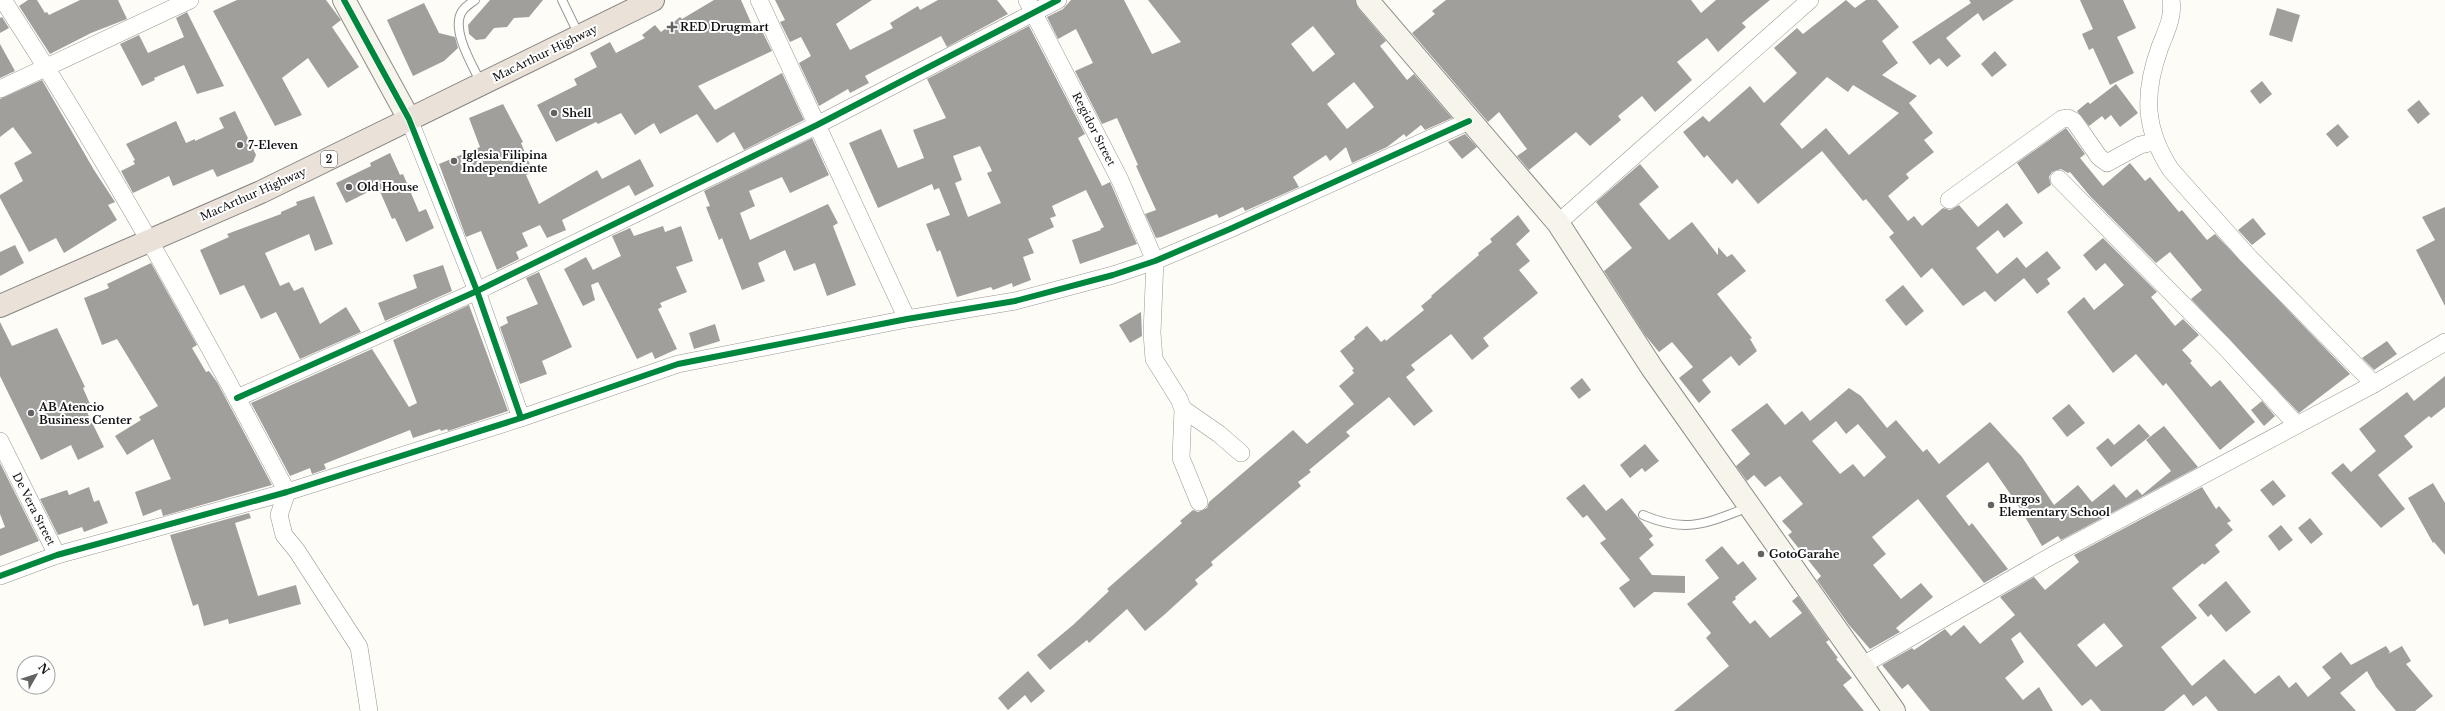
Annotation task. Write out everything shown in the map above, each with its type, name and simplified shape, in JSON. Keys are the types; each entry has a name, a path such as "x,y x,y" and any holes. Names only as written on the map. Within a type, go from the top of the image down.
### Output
{"highway":[{"name":"MacArthur Highway","path":"0,306 261,192 653,0"}],"street":[{"path":"3,0 46,66 148,241 237,398 287,492 279,515 284,535 297,551 359,647 369,711"},
{"path":"0,89 46,66 190,0"},
{"path":"344,0 409,119 477,291 521,418"},
{"path":"759,0 907,319"},
{"path":"237,398 477,291 817,125 1031,7 1058,0"},
{"path":"1367,0 1469,121 1558,223 1652,368 1863,664 1894,711"},
{"path":"1558,223 1810,0"},
{"path":"2172,0 2171,18 2160,48 2149,86 2150,128 2154,142 2171,170 2247,255 2374,384"},
{"name":"Regidor Street","path":"1031,7 1120,180 1155,261"},
{"path":"1949,200 2062,119 2068,118 2074,121 2099,157 2107,163 2140,145 2154,142"},
{"path":"0,576 57,555 287,492 521,418 678,364 907,319 1015,300 1066,288 1155,261 1469,121"},
{"path":"2059,179 2218,340 2296,424"},
{"path":"1155,261 1152,333 1154,359 1179,399 1183,409 1180,458 1199,502"},
{"path":"1863,664 2053,555 2296,424 2374,384 2445,342"},
{"path":"1183,409 1219,434 1241,453"},
{"name":"De Vera Street","path":"0,441 57,555"}],"lane":[{"path":"475,0 463,10 459,18 459,30 465,50 482,84"},
{"path":"562,0 579,36"},
{"path":"1643,515 1662,523 1677,526 1696,525 1749,506"}],"building":[{"path":"28,0 37,0 45,13 47,12 49,15 80,0 118,0 127,19 91,33 50,54 19,6"},
{"path":"237,0 326,0 341,20 332,27 359,67 328,88 308,58 282,78 302,115 275,126 213,11"},
{"path":"490,0 543,0 529,17 514,18 507,27 494,28 485,39 476,40 469,34 468,25"},
{"path":"714,0 741,0 756,34 762,31 772,51 698,86 715,110 782,73 804,120 744,150 734,132 717,143 697,114 660,134 654,123 635,135 621,113 598,124 596,122 556,142 537,105 577,85 574,79 597,67 590,53 610,42 616,53 645,38 642,35 655,25 661,32 680,17 682,19"},
{"path":"775,0 872,0 836,24 850,50 893,28 890,23 918,6 920,10 938,0 997,0 1008,14 947,47 941,36 865,76 869,83 850,93 848,89 819,106 799,63 811,56 801,37 790,42 780,22 785,20"},
{"path":"1071,0 1124,0 1152,54 1181,42 1148,0 1355,0 1358,8 1386,41 1380,46 1407,80 1414,74 1452,118 1425,130 1421,125 1406,137 1404,134 1387,147 1352,163 1346,147 1330,161 1326,155 1293,177 1299,187 1245,211 1243,207 1219,218 1217,214 1156,238 1145,214 1156,210 1136,166 1138,165 1117,118 1102,124 1075,71 1093,63 1076,29 1058,39 1047,17 1063,9","holes":["1313,26 1335,54 1313,72 1291,44","1354,82 1374,107 1347,129 1327,104"]},
{"path":"1446,0 1691,0 1701,13 1716,0 1770,0 1742,23 1746,27 1718,52 1707,38 1677,62 1692,80 1655,112 1642,96 1618,116 1621,120 1590,146 1576,132 1529,170 1517,156 1527,149 1499,112 1488,122 1412,33 1435,14 1432,11"},
{"path":"1846,0 1855,8 1866,0 1877,0 1899,27 1882,41 1898,63 1882,75 1917,96 1909,103 1933,133 1924,140 1934,152 1906,174 1909,178 1888,196 1908,221 1914,216 1922,226 1943,208 1950,210 1959,205 1978,227 2007,203 2023,223 2004,238 1998,230 1976,248 1997,274 2017,257 2026,268 2047,251 2061,268 2047,279 2050,284 2037,294 2024,278 1995,302 1985,291 1963,306 1932,268 1921,278 1889,237 1894,233 1866,199 1863,201 1822,151 1758,204 1737,179 1732,184 1707,155 1704,158 1683,132 1703,116 1709,122 1750,86 1764,103 1797,73 1774,48 1797,28 1803,34","holes":["1827,77 1848,92 1853,85 1899,113 1849,155 1826,128 1802,149 1780,124"]},
{"path":"1969,0 2014,0 1983,21 1978,13 1946,38 1961,56 1947,67 1939,58 1930,65 1912,42 1971,3"},
{"path":"2080,0 2123,0 2136,28 2117,37 2134,73 2110,85 2093,48 2089,50 2082,34 2093,29"},
{"path":"424,3 439,33 455,37 458,48 444,61 413,76 387,20"},
{"path":"2277,8 2300,15 2292,42 2269,35"},
{"path":"187,12 224,86 197,94 184,65 154,78 155,80 142,86 120,44 139,35 148,53 184,37 176,18"},
{"path":"2,17 9,28 0,33 0,18"},
{"path":"1029,26 1085,134 1078,138 1102,186 1110,182 1137,244 1080,264 1072,240 1101,230 1100,229 1104,227 1086,190 1052,206 1056,216 1050,218 1054,227 1028,239 1034,253 1023,257 1031,280 1013,287 1012,283 993,290 991,287 957,297 940,250 937,252 926,224 950,215 939,188 934,190 932,184 878,208 849,143 881,129 898,168 924,158 913,130 946,118 927,79","holes":["980,146 992,171 987,173 1001,203 968,217 955,183 962,180 953,156"]},
{"path":"0,44 15,71 0,78"},
{"path":"1995,51 2007,65 1992,77 1981,64"},
{"path":"42,80 94,170 115,202 108,205 117,220 64,253 56,238 29,252 0,198 0,195 23,181 14,163 32,153 13,127 0,137 0,99"},
{"path":"2262,81 2272,94 2260,104 2250,91"},
{"path":"2116,84 2138,113 2120,127 2111,115 2105,120 2102,116 2089,126 2077,111 2088,102 2090,104"},
{"path":"2419,100 2430,114 2418,124 2407,110"},
{"path":"503,104 523,142 521,143 533,172 526,175 539,204 597,170 602,179 640,159 654,186 635,196 629,185 562,220 566,230 547,238 540,225 522,233 528,246 516,252 519,259 497,270 481,231 466,237 439,164 480,147 469,118"},
{"path":"235,111 256,155 253,162 217,177 213,169 173,186 169,176 133,193 121,171 135,164 133,161 135,160 126,144 176,121 186,143 195,139 195,141 224,128 219,118"},
{"path":"2338,124 2349,137 2337,147 2326,134"},
{"path":"2066,128 2085,154 2080,158 2103,186 2130,163 2145,181 2150,177 2179,212 2182,210 2207,240 2215,234 2350,374 2299,413 2191,299 2202,290 2170,252 2156,263 2090,196 2070,172 2068,173 2061,169 2052,172 2049,177 2051,185 2038,194 2017,163"},
{"path":"1465,134 1477,147 1462,159 1448,142"},
{"path":"812,138 829,175 790,193 782,177 749,191 755,206 740,213 750,240 828,204 838,223 833,226 856,285 827,296 815,263 794,271 785,250 758,263 765,281 742,290 722,238 719,240 706,207 710,206 704,191"},
{"path":"390,153 400,175 403,174 419,212 426,209 434,228 406,242 395,218 392,219 378,187 346,203 336,183 371,166 370,163"},
{"path":"1640,164 1659,187 1639,204 1669,240 1692,222 1718,255 1718,247 1727,257 1732,254 1746,271 1717,294 1752,338 1750,339 1757,351 1739,366 1731,356 1702,380 1711,392 1699,403 1679,378 1693,367 1672,342 1659,352 1645,335 1604,271 1632,248 1596,202"},
{"path":"314,196 333,244 315,251 309,234 265,253 280,286 289,282 294,291 303,287 320,324 346,307 361,332 300,359 276,312 261,319 244,285 220,295 200,250 229,237 227,234 281,214 281,212 297,205 296,202"},
{"path":"2445,207 2445,306 2416,250 2435,240 2422,217"},
{"path":"1518,215 1530,231 1516,244 1530,261 1519,270 1538,293 1483,338 1489,346 1472,360 1451,334 1411,365 1415,370 1406,377 1433,411 1414,426 1389,397 1346,432 1350,436 1309,470 1311,472 1298,482 1301,486 1211,562 1213,565 1195,580 1198,584 1145,631 1127,609 1089,643 1087,640 1050,670 1037,655 1073,625 1109,591 1107,589 1182,523 1180,521 1193,510 1198,512 1207,508 1209,502 1293,430 1307,444 1354,404 1339,386 1354,373 1352,370 1354,369 1340,351 1355,339 1354,337 1367,326 1381,342 1385,339 1386,341 1424,310 1421,306 1479,255 1478,253 1492,242 1490,239"},
{"path":"2253,218 2266,234 2252,245 2238,230"},
{"path":"663,226 665,232 681,226 693,261 676,267 687,292 660,303 662,307 658,309 677,349 655,359 652,352 637,359 598,282 591,285 595,300 583,306 564,269 586,257 593,270 621,256 612,236 630,228 634,236"},
{"path":"2103,238 2157,292 2151,297 2175,326 2183,319 2199,335 2182,350 2192,361 2190,363 2211,387 2220,380 2255,422 2220,450 2166,383 2163,386 2136,354 2113,373 2067,312 2084,297 2094,310 2124,285 2105,263 2096,271 2083,255"},
{"path":"15,245 24,263 0,276 0,252"},
{"path":"151,263 197,345 192,348 206,372 209,371 217,382 272,485 163,516 161,509 143,516 135,492 171,479 153,439 127,455 115,436 141,420 139,417 158,406 117,339 102,345 84,298 109,288 107,284"},
{"path":"443,265 452,291 385,321 378,303 417,288 413,275"},
{"path":"539,272 572,347 542,361 547,374 520,384 500,327 508,323 506,317 538,304 526,278"},
{"path":"1903,285 1924,311 1906,326 1885,300"},
{"path":"469,305 508,411 448,431 447,429 441,431 440,429 413,438 410,430 324,464 326,469 312,474 310,468 290,476 251,403 372,349 409,407 417,403 393,340"},
{"path":"1141,312 1142,336 1130,343 1119,325"},
{"path":"0,322 12,346 57,328 85,387 83,388 90,404 84,406 104,447 78,460 71,445 41,460 0,376"},
{"path":"715,324 720,341 694,349 689,333"},
{"path":"2387,341 2397,354 2374,370 2362,358"},
{"path":"2445,376 2445,407 2431,418 2429,416 2404,436 2413,447 2378,475 2405,509 2381,528 2331,473 2343,463 2351,472 2376,451 2359,429 2407,392 2414,401"},
{"path":"1582,378 1591,390 1579,399 1570,388"},
{"path":"1849,388 1861,396 1887,428 1896,420 1923,452 1927,449 1939,464 1990,422 2022,457 2054,505 2078,485 2092,502 2114,484 2126,498 2137,489 2142,495 2171,471 2146,440 2164,426 2198,467 2061,540 2058,536 2042,546 2018,505 1988,462 1946,496 1969,526 1972,523 2008,569 1984,583 1918,499 1872,537 1886,554 1873,565 1901,599 1921,583 1933,597 1896,628 1900,632 1870,649 1849,625 1817,580 1821,576 1788,535 1792,532 1782,521 1803,504 1780,476 1765,487 1754,475 1747,481 1736,466 1750,454 1731,430 1767,403 1785,425 1802,411 1810,421","holes":["1836,421 1846,434 1858,424 1886,457 1864,477 1853,464 1840,474 1812,441"]},
{"path":"2262,401 2275,416 2264,426 2251,410"},
{"path":"2069,404 2085,423 2067,437 2052,418"},
{"path":"2139,424 2150,436 2111,467 2096,448 2108,438 2114,445"},
{"path":"1645,444 1659,461 1645,472 1642,468 1630,478 1620,465"},
{"path":"0,463 39,541 0,556 0,529 5,527 0,514"},
{"path":"2273,480 2286,496 2273,506 2260,490"},
{"path":"2433,483 2445,503 2445,555 2434,542 2433,543 2408,498"},
{"path":"1584,484 1606,511 1622,498 1653,536 1649,539 1654,545 1639,558 1652,575 1685,576 1685,593 1654,592 1634,608 1619,588 1630,580 1600,543 1606,539 1587,515 1583,518 1566,498"},
{"path":"89,487 94,502 99,500 108,523 84,532 82,527 58,535 40,499 67,490 69,495"},
{"path":"2202,487 2216,509 2219,506 2231,521 2227,523 2233,530 2215,545 2220,552 2204,565 2203,563 2172,588 2197,618 2161,647 2192,686 2224,659 2255,694 2279,675 2289,688 2296,682 2308,697 2331,678 2322,667 2341,652 2351,665 2386,646 2390,652 2388,654 2402,646 2411,661 2406,664 2433,696 2415,711 2396,711 2376,687 2367,671 2340,693 2356,711 2218,711 2206,696 2193,706 2184,694 2164,711 2101,711 2091,699 2082,706 2020,632 2011,639 2024,662 2005,678 2023,700 2039,687 2053,711 1930,711 1908,684 1902,689 1882,665 1912,648 1914,650 1945,629 1951,636 1964,625 1980,644 2015,615 2000,597 2034,577 2045,590 2079,562 2074,555","holes":["2104,623 2123,646 2096,667 2077,645"]},
{"path":"249,513 251,518 235,523 258,596 296,585 301,604 229,624 228,619 204,626 198,604 193,606 170,535"},
{"path":"2310,518 2323,534 2311,544 2298,528"},
{"path":"2281,525 2293,540 2279,551 2268,536"},
{"path":"1722,546 1738,565 1743,561 1757,579 1735,597 1736,599 1732,602 1750,624 1755,620 1770,638 1802,613 1792,601 1798,596 1829,640 1826,642 1838,658 1836,659 1852,678 1843,685 1864,711 1674,711 1729,666 1706,638 1711,633 1687,604 1719,578 1705,560"},
{"path":"2226,581 2251,612 2226,632 2211,614 2208,617 2198,605"},
{"path":"1028,671 1045,691 1031,703 1025,695 1008,710 998,698"}],"cycle path":[{"path":"0,576 57,555 287,492 521,418 477,291 409,119 344,0"},
{"path":"237,398 477,291 817,125 1058,0"},
{"path":"521,418 678,364 907,319 1015,301 1113,275 1155,261 1230,229 1469,121"}],"place":[{"name":"RED Drugmart","path":"672,27"},
{"name":"Shell","path":"554,113"},
{"name":"7-Eleven","path":"240,145"},
{"name":"Iglesia Filipina Independiente","path":"454,161"},
{"name":"Old House","path":"349,187"},
{"name":"AB Atencio Business Center","path":"31,413"},
{"name":"Burgos Elementary School","path":"1991,505"},
{"name":"GotoGarahe","path":"1761,554"}]}
